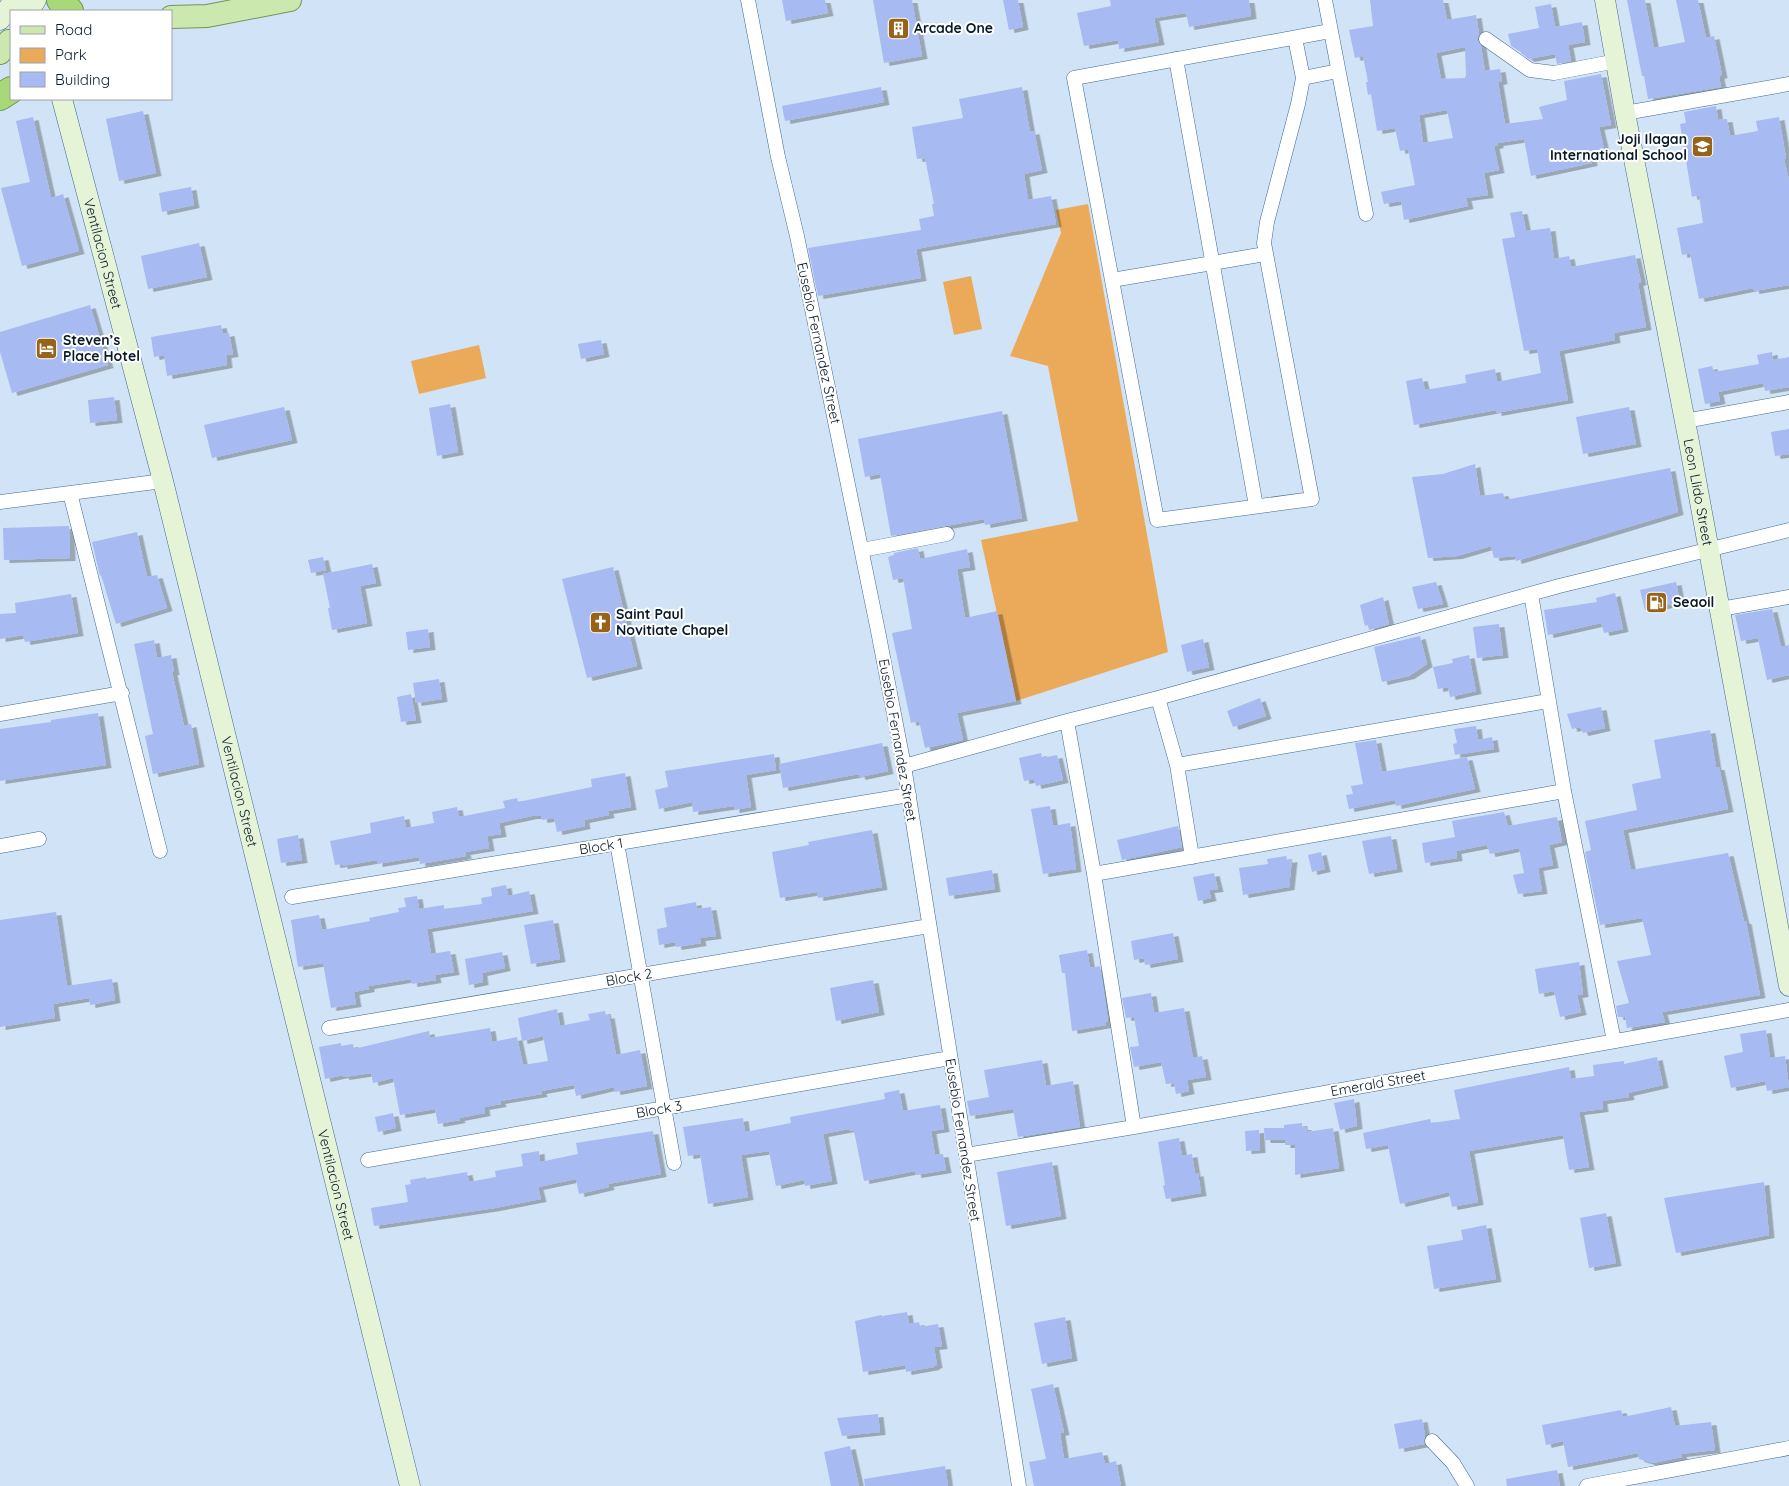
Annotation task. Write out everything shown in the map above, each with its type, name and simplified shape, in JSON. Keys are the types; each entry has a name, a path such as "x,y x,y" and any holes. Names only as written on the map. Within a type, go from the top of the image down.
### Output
{"highway":[{"path":"60,0 69,10"}],"main road":[{"path":"172,28 207,16 290,0"},
{"path":"172,17 207,16"}],"street":[{"name":"Eusebio Fernandez Street","path":"748,0 778,157 797,236 862,550 904,766 1019,1486"},
{"path":"1325,0 1366,214"},
{"name":"Leon Llido Street","path":"1606,0 1625,113 1685,420 1789,986"},
{"path":"5,44 10,20"},
{"path":"1295,38 1303,78 1267,222 1264,243 1312,499 1157,520 1074,78 1330,31"},
{"path":"1486,40 1530,70 1554,73 1617,61"},
{"path":"1176,59 1256,506"},
{"path":"1303,78 1338,71"},
{"path":"1625,113 1789,84"},
{"name":"Ventilacion Street","path":"62,100 163,481 410,1486"},
{"path":"1112,280 1265,254"},
{"path":"1685,420 1789,402"},
{"path":"0,502 163,481"},
{"path":"70,493 122,693 160,852"},
{"path":"904,766 1158,698 1531,594 1789,530"},
{"path":"862,550 947,534"},
{"path":"1531,594 1564,791 1614,1041"},
{"path":"1720,609 1789,597"},
{"path":"0,714 122,693"},
{"path":"1158,698 1177,765 1192,857"},
{"path":"1177,765 1548,701"},
{"path":"1067,721 1094,874 1134,1127"},
{"path":"1094,874 1564,791"},
{"name":"Block 1","path":"292,897 909,795"},
{"path":"0,846 39,839"},
{"path":"617,843 674,1163"},
{"name":"Block 2","path":"329,1028 929,926"},
{"name":"Emerald Street","path":"966,1155 1134,1127 1789,1010"},
{"name":"Block 3","path":"368,1160 950,1058"},
{"path":"1432,1441 1453,1463 1468,1486"},
{"path":"1587,1486 1789,1448"}],"green space":[{"path":"1088,204 1168,652 1016,701 981,540 1078,521 1048,366 1010,356 1061,233 1056,210"},
{"path":"971,276 982,329 954,335 943,282"},
{"path":"479,345 486,378 419,394 411,361"}],"building":[{"path":"782,0 825,0 828,13 786,21"},
{"name":"Arcade One","path":"873,0 912,0 922,56 884,63"},
{"path":"1003,0 1018,0 1023,27 1009,30"},
{"path":"1110,0 1249,0 1251,16 1189,27 1186,13 1154,18 1159,42 1119,49 1118,40 1084,46 1077,13 1111,6"},
{"path":"1370,0 1443,0 1447,20 1476,15 1479,34 1477,39 1481,46 1485,71 1500,69 1502,81 1498,82 1505,124 1543,119 1539,107 1567,100 1564,81 1601,74 1611,125 1599,127 1605,153 1591,156 1592,163 1531,176 1524,139 1498,143 1498,145 1494,146 1499,170 1484,173 1488,195 1466,198 1468,206 1404,220 1401,201 1384,204 1381,192 1415,185 1408,149 1400,151 1395,128 1377,131 1371,94 1368,95 1366,82 1368,82 1363,56 1355,58 1349,30 1373,26","holes":["1465,47 1465,78 1441,79 1436,53","1447,110 1453,138 1423,143 1419,115"]},
{"path":"1627,0 1645,0 1654,48 1685,42 1676,0 1698,0 1706,38 1714,36 1722,75 1719,76 1721,87 1648,99"},
{"path":"1551,4 1555,27 1582,22 1585,42 1568,45 1571,61 1557,64 1555,54 1529,59 1521,51 1511,46 1508,34 1539,28 1535,7"},
{"path":"881,87 884,102 785,121 782,106"},
{"path":"1022,87 1030,132 1034,131 1042,170 1024,174 1028,200 1051,196 1056,224 916,249 921,278 818,296 808,248 921,230 919,219 934,216 932,204 934,204 925,158 917,159 912,127 963,118 959,99"},
{"path":"1716,106 1718,120 1727,119 1730,136 1758,131 1756,121 1779,117 1786,158 1784,159 1789,180 1789,285 1754,291 1753,288 1699,299 1690,253 1682,255 1677,228 1703,223 1699,195 1692,197 1680,124 1686,123 1684,112"},
{"path":"143,111 156,173 119,181 106,119"},
{"path":"33,117 51,198 63,194 79,251 22,266 1,188 30,182 16,121"},
{"path":"191,187 194,205 162,212 159,193"},
{"path":"1522,211 1526,231 1550,228 1554,259 1569,256 1571,267 1635,255 1641,282 1638,283 1646,327 1614,333 1615,340 1559,351 1568,400 1496,413 1496,410 1414,425 1406,381 1422,378 1425,390 1466,383 1465,375 1495,369 1497,382 1541,373 1537,349 1524,351 1502,239 1515,237 1510,213"},
{"path":"199,243 207,277 148,289 141,256"},
{"path":"90,305 108,365 12,393 0,352 0,332"},
{"path":"221,325 223,334 229,333 233,354 226,355 227,365 167,376 164,355 154,357 151,337"},
{"path":"601,340 604,354 581,359 578,344"},
{"path":"1772,352 1773,360 1789,357 1789,387 1765,391 1763,383 1718,392 1720,401 1705,404 1698,369 1712,366 1714,372 1759,364 1757,355"},
{"path":"114,397 117,420 90,423 88,400"},
{"path":"450,404 458,452 437,456 429,408"},
{"path":"284,407 292,440 212,458 204,425"},
{"path":"1629,407 1636,444 1583,454 1576,417"},
{"path":"1002,411 1022,518 985,525 984,519 891,536 880,474 865,477 858,439"},
{"path":"1789,429 1789,454 1775,456 1771,432"},
{"path":"1475,464 1480,496 1503,493 1505,500 1670,468 1678,512 1516,561 1515,556 1494,558 1491,546 1457,556 1428,558 1412,477 1443,474"},
{"path":"69,526 70,558 4,560 3,528"},
{"path":"137,532 147,577 157,575 167,608 116,624 100,576 92,542"},
{"path":"918,548 920,559 967,549 970,567 957,569 965,618 997,611 1016,701 957,713 963,740 925,748 919,721 911,723 892,633 912,629 903,578 893,580 888,557 894,555 894,553"},
{"path":"323,557 326,570 311,573 308,560"},
{"path":"372,564 376,583 360,586 367,623 332,630 328,608 330,608 323,574"},
{"name":"Saint Paul Novitiate Chapel","path":"613,567 637,666 587,678 562,579"},
{"path":"1436,582 1443,604 1418,609 1412,587"},
{"path":"1676,582 1680,602 1645,610 1640,590"},
{"path":"1615,593 1623,629 1604,633 1601,623 1548,635 1544,610 1597,602 1596,598"},
{"path":"71,594 78,633 25,642 23,635 0,639 0,614 16,613 15,603"},
{"path":"1383,597 1389,624 1369,630 1368,625 1365,626 1360,605"},
{"path":"1772,609 1781,647 1789,645 1789,675 1767,680 1758,638 1741,641 1735,615"},
{"path":"1499,624 1503,655 1477,658 1473,627"},
{"path":"428,629 430,647 408,650 406,632"},
{"path":"1420,636 1427,664 1409,676 1382,682 1374,647"},
{"path":"1203,639 1209,667 1187,672 1181,645"},
{"path":"154,640 157,658 171,655 174,672 172,672 184,726 191,724 199,764 153,774 145,736 153,734 134,644"},
{"path":"1469,655 1476,691 1450,697 1448,687 1438,689 1433,667 1453,663 1452,659"},
{"path":"439,679 442,699 416,703 413,683"},
{"path":"411,694 416,720 401,722 397,697"},
{"path":"1260,698 1266,716 1233,727 1227,711"},
{"path":"1601,707 1605,728 1583,733 1580,727 1572,729 1567,714"},
{"path":"98,713 106,765 0,781 0,729"},
{"path":"1476,726 1478,740 1492,737 1494,749 1455,755 1453,744 1457,743 1454,729"},
{"path":"1710,730 1716,767 1719,767 1728,809 1623,830 1631,870 1728,853 1744,921 1746,921 1760,995 1662,1012 1665,1022 1627,1028 1625,1017 1618,1017 1616,1006 1629,1003 1617,961 1651,955 1642,918 1600,925 1585,852 1591,850 1585,821 1637,810 1632,784 1661,778 1654,740"},
{"path":"1376,740 1382,772 1467,757 1475,789 1396,806 1395,800 1349,809 1346,795 1353,794 1351,786 1363,784 1355,743"},
{"path":"882,743 888,771 860,777 859,774 783,788 779,764"},
{"path":"1041,753 1042,758 1057,755 1063,780 1036,786 1034,779 1024,781 1019,758"},
{"path":"774,754 776,770 746,775 751,807 734,810 734,806 693,812 692,802 659,809 655,790 668,787 665,771"},
{"path":"625,773 631,807 608,811 609,815 584,820 585,826 557,832 554,818 542,820 541,816 532,816 499,823 501,834 487,836 489,848 465,852 466,856 420,864 419,857 377,864 377,860 342,866 342,864 335,865 330,841 371,833 370,823 404,816 406,828 434,823 432,812 457,807 459,817 505,808 503,801 517,798 518,802 592,787 591,779"},
{"path":"1050,806 1053,826 1070,823 1076,869 1043,874 1031,809"},
{"path":"1504,812 1508,826 1557,817 1562,842 1549,845 1553,865 1538,868 1542,891 1518,894 1513,875 1524,873 1519,848 1490,854 1487,845 1456,851 1457,858 1425,863 1422,843 1455,837 1452,821"},
{"path":"1178,826 1182,847 1122,860 1117,840"},
{"path":"872,830 882,887 818,898 817,892 780,898 772,852 809,845 808,842"},
{"path":"298,835 302,860 281,863 277,839"},
{"path":"1391,836 1397,869 1369,874 1362,841"},
{"path":"1321,852 1325,869 1312,872 1308,855"},
{"path":"1286,856 1287,860 1292,859 1289,887 1243,895 1239,868 1268,864 1267,859"},
{"path":"992,870 995,889 949,896 946,878"},
{"path":"1214,873 1218,889 1209,890 1211,898 1198,901 1193,877"},
{"path":"506,885 508,896 529,891 533,911 427,929 431,954 450,951 454,972 435,975 436,980 412,984 411,979 369,986 369,989 354,992 356,1004 331,1008 323,963 298,967 291,920 319,915 322,930 370,921 369,918 399,912 398,908 406,907 404,898 417,896 419,909 444,905 444,909 482,904 481,898 492,896 491,888"},
{"path":"696,902 697,909 711,907 716,936 700,938 701,943 676,947 675,942 659,945 657,929 667,927 664,908"},
{"path":"56,912 67,986 112,979 115,1000 90,1005 89,998 53,1004 55,1018 0,1027 0,920"},
{"path":"553,920 560,959 531,964 524,925"},
{"path":"1173,933 1178,959 1145,965 1144,958 1134,960 1131,941"},
{"path":"1087,950 1090,968 1100,966 1108,1021 1106,1025 1072,1031 1065,973 1062,973 1059,955"},
{"path":"502,952 505,968 482,973 483,982 469,985 465,959"},
{"path":"1579,962 1583,994 1577,995 1581,1012 1560,1017 1554,991 1539,994 1535,969"},
{"path":"873,980 879,1012 836,1021 830,988"},
{"path":"1151,993 1154,1013 1184,1008 1193,1058 1202,1056 1206,1077 1187,1080 1189,1091 1176,1094 1174,1083 1166,1084 1161,1062 1134,1067 1130,1047 1139,1046 1134,1017 1126,1018 1122,998"},
{"path":"557,1009 560,1026 590,1020 588,1014 605,1011 606,1016 609,1015 616,1055 640,1050 647,1086 615,1092 614,1087 576,1096 574,1085 541,1091 542,1094 500,1101 501,1104 484,1107 485,1113 438,1124 435,1109 400,1115 393,1078 373,1083 371,1073 344,1077 343,1075 325,1079 319,1047 341,1043 341,1046 353,1044 354,1049 429,1031 430,1038 490,1028 492,1042 517,1037 523,1065 548,1061 543,1036 522,1041 518,1018"},
{"path":"1766,1030 1770,1058 1785,1056 1789,1087 1767,1091 1765,1081 1731,1088 1724,1056 1743,1052 1740,1034"},
{"path":"1657,1057 1663,1085 1628,1093 1629,1097 1602,1101 1603,1109 1579,1112 1589,1167 1569,1170 1563,1135 1469,1151 1478,1202 1452,1207 1449,1192 1400,1204 1388,1145 1366,1149 1363,1133 1430,1119 1431,1123 1460,1119 1454,1090 1569,1067 1571,1079 1594,1076 1593,1065 1624,1061 1624,1064"},
{"path":"1042,1060 1046,1086 1073,1081 1080,1127 1018,1137 1013,1109 970,1116 967,1101 989,1097 984,1070"},
{"path":"899,1090 903,1111 940,1105 944,1129 931,1131 935,1155 943,1154 946,1170 916,1175 915,1171 864,1181 854,1131 849,1131 849,1129 823,1134 832,1181 805,1186 804,1180 776,1186 769,1151 741,1155 748,1197 708,1204 700,1154 688,1156 683,1127 743,1118 745,1132 791,1123 790,1117 885,1099 884,1093"},
{"path":"1354,1099 1357,1126 1340,1130 1334,1103"},
{"path":"393,1113 396,1128 378,1132 375,1117"},
{"path":"1302,1123 1302,1127 1306,1127 1307,1132 1333,1128 1339,1168 1295,1175 1295,1145 1285,1145 1285,1140 1265,1140 1264,1128 1284,1128 1284,1125"},
{"path":"1259,1130 1260,1150 1246,1151 1245,1131"},
{"path":"653,1131 661,1174 608,1184 609,1187 579,1194 576,1179 538,1187 541,1199 495,1208 374,1226 371,1208 408,1202 405,1185 411,1184 410,1180 467,1172 469,1182 496,1177 495,1171 523,1166 521,1154 539,1151 540,1162 578,1154 576,1143"},
{"path":"1179,1138 1182,1156 1192,1154 1195,1174 1198,1173 1201,1193 1166,1199 1158,1142"},
{"path":"1052,1162 1061,1216 1006,1226 997,1172"},
{"path":"1764,1182 1769,1235 1676,1253 1664,1198"},
{"path":"1606,1213 1616,1263 1589,1268 1580,1218"},
{"path":"1486,1225 1496,1279 1434,1289 1427,1246 1463,1240 1461,1230"},
{"path":"907,1312 909,1324 919,1322 920,1327 938,1324 942,1346 934,1347 937,1365 906,1372 905,1366 900,1366 863,1372 855,1321"},
{"path":"1065,1317 1072,1358 1042,1364 1034,1323"},
{"path":"1053,1384 1064,1432 1060,1433 1064,1459 1102,1452 1105,1464 1116,1461 1121,1486 1034,1486 1029,1462 1046,1459 1031,1389"},
{"path":"1671,1407 1675,1426 1711,1422 1715,1450 1681,1454 1682,1457 1653,1463 1639,1459 1638,1453 1568,1467 1563,1441 1546,1445 1542,1425 1621,1410 1623,1417"},
{"path":"878,1414 880,1432 842,1436 837,1418"},
{"path":"1422,1419 1425,1435 1424,1444 1399,1449 1394,1424"},
{"path":"850,1446 859,1486 831,1486 824,1452"},
{"path":"945,1466 948,1486 865,1486 864,1479"},
{"path":"1557,1470 1560,1486 1507,1486 1506,1479"}],"place":[{"name":"Arcade One","path":"898,28"},
{"name":"Joji Ilagan International School","path":"1703,147"},
{"name":"Steven’s Place Hotel","path":"47,348"},
{"name":"Seaoil","path":"1657,602"},
{"name":"Saint Paul Novitiate Chapel","path":"600,622"}]}
